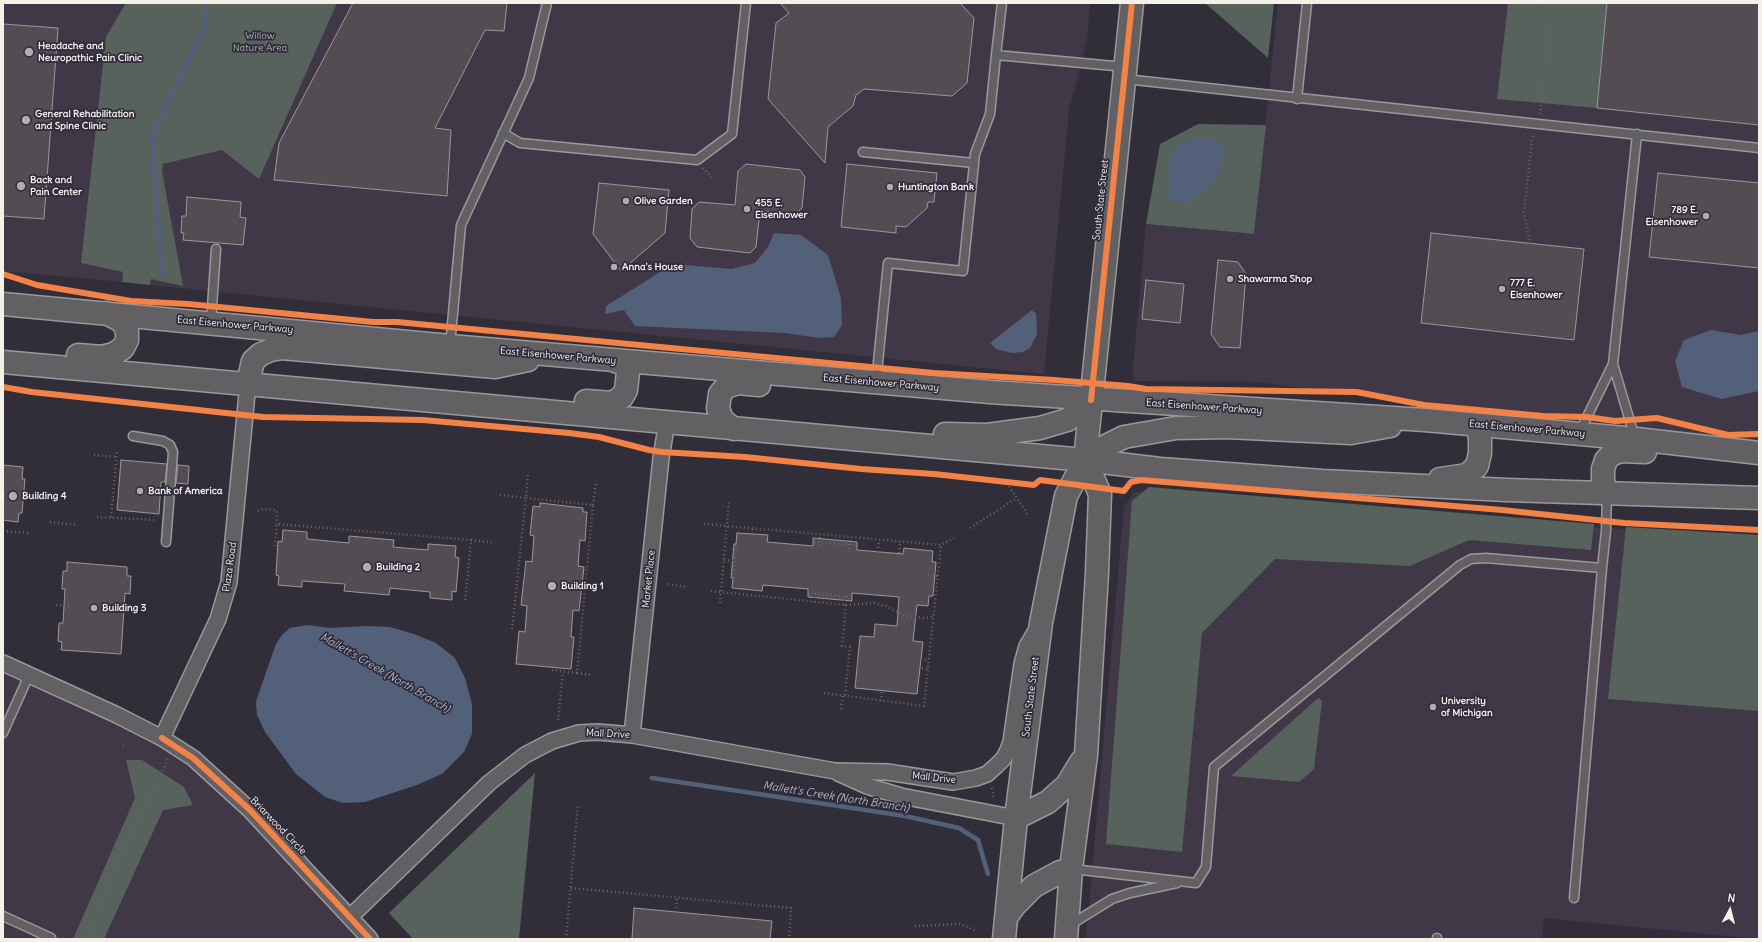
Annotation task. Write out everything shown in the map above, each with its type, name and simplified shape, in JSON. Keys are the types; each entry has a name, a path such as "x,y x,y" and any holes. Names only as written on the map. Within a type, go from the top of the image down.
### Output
{"main road":[{"name":"South State Street","path":"1004,939 1016,818 1041,622 1066,496 1085,460 1132,3"},
{"name":"East Eisenhower Parkway","path":"3,304 615,361 1091,400 1425,420 1636,439 1749,452"},
{"path":"3,310 33,307"},
{"path":"3,349 102,357 114,354 123,348 127,340 126,331 122,321 106,313"},
{"path":"248,383 253,361 266,352 282,348 495,367 554,355"},
{"path":"394,397 437,390 612,403 622,397 628,382 628,372 625,364 615,361"},
{"path":"3,362 1085,460 1160,469 1322,481 1759,498"},
{"path":"734,429 722,420 718,408 720,394 726,387 738,383 945,401 990,392"},
{"path":"773,432 829,424 956,435 987,435 1033,429 1067,420 1091,400"},
{"path":"1085,460 1124,436 1176,428 1227,427 1351,433 1425,420"},
{"path":"1160,469 1232,465 1444,479 1467,475 1477,466 1480,453 1478,425"},
{"path":"1606,493 1603,481 1603,469 1606,460 1611,455 1620,451 1708,460 1749,452"},
{"name":"South State Street","path":"1067,933 1071,869 1086,755 1097,573 1100,494 1085,460"},
{"path":"1016,818 1048,802 1067,785 1086,755"},
{"path":"1007,916 1015,905 1034,886 1060,872 1071,869"}],"street":[{"name":"Plaza Road","path":"168,742 218,619 229,582 248,383"},
{"name":"Market Place","path":"632,735 666,422"},
{"name":"Mall Drive","path":"350,917 489,782 525,755 552,741 579,733 598,732 632,735 835,771 887,772 953,782 976,778 987,774 1004,758 1011,742 1022,664 1027,646 1041,622"},
{"name":"Briarwood Circle","path":"3,663 117,715 168,742 193,758 250,810 370,939"},
{"name":"Mall Drive","path":"835,771 867,786 901,796 1016,818"}],"lane":[{"path":"450,346 461,224 528,78 547,3"},
{"path":"503,133 520,143 697,160 732,134 746,3"},
{"path":"876,382 888,263 963,271 975,154 990,114 1002,3"},
{"path":"1297,99 1307,3"},
{"path":"996,55 1297,99 1759,148"},
{"path":"1578,434 1613,364 1637,134"},
{"path":"864,152 974,163"},
{"path":"211,323 216,249"},
{"path":"1613,364 1636,439"},
{"path":"133,436 163,441 170,445 173,452 166,542"},
{"path":"1574,898 1606,531 1606,493"},
{"path":"1071,869 1196,883 1206,867 1214,767 1460,565 1471,560 1486,558 1602,568"},
{"path":"3,733 29,675"},
{"path":"1067,933 1112,899 1130,893 1184,882"},
{"path":"3,916 51,938"}],"path":[{"path":"111,517 117,451"},
{"path":"94,455 116,457"},
{"path":"512,629 528,474"},
{"path":"577,673 596,481"},
{"path":"1000,482 1011,483 1017,498 1028,515"},
{"path":"500,495 593,505"},
{"path":"970,528 1017,498"},
{"path":"113,500 118,500"},
{"path":"720,603 729,501"},
{"path":"258,511 263,508 276,510 277,524 275,546"},
{"path":"97,517 155,520"},
{"path":"50,522 78,524"},
{"path":"277,524 495,543"},
{"path":"704,524 941,545 954,538"},
{"path":"752,534 753,528"},
{"path":"3,531 29,533"},
{"path":"819,546 820,535"},
{"path":"835,544 836,536"},
{"path":"849,549 850,537"},
{"path":"465,603 471,540"},
{"path":"878,552 879,540"},
{"path":"899,553 900,541"},
{"path":"814,542 855,545"},
{"path":"734,578 734,561 738,544"},
{"path":"824,693 924,706 941,545"},
{"path":"724,560 734,561"},
{"path":"928,575 938,576"},
{"path":"668,584 687,587"},
{"path":"711,591 845,605 874,603 886,606 905,616 933,618"},
{"path":"814,602 815,592"},
{"path":"811,593 815,592 849,597"},
{"path":"841,709 850,647 842,646 845,593"},
{"path":"56,605 69,606"},
{"path":"120,610 138,611"},
{"path":"921,659 929,660"},
{"path":"922,668 928,669"},
{"path":"552,670 592,675"},
{"path":"558,720 563,672"},
{"path":"881,701 882,691"},
{"path":"123,746 125,742"},
{"path":"88,939 115,866 148,806 168,742"},
{"path":"566,939 578,805"},
{"path":"571,888 792,908 789,939"},
{"path":"676,912 677,897"},
{"path":"915,926 961,924 976,931"}],"shaded area":[{"path":"3,3 158,3 122,282 3,271"},
{"path":"303,3 1090,3 1087,40 1069,110 1044,374 150,285 173,71"},
{"path":"1278,3 1759,3 1759,451 1258,382 1134,381 1133,368 1146,224 1254,234"},
{"name":"University of Michigan","path":"1152,489 1576,526 1759,538 1759,939 1544,918 1542,939 1086,939 1124,507 1133,493"},
{"path":"3,663 193,758 370,939 3,939"}],"green space":[{"name":"Willow Nature Area","path":"126,3 337,3 259,179 222,150 163,164 162,171 183,286 151,279 150,285 122,282 123,272 81,263 106,37"},
{"path":"1205,3 1274,3 1268,58"},
{"path":"1508,3 1607,3 1597,108 1497,99"},
{"path":"1198,124 1266,125 1254,234 1146,224 1160,144"},
{"path":"1149,487 1594,524 1591,550 1469,540 1410,566 1275,559 1202,633 1182,852 1106,844 1132,501"},
{"path":"1626,527 1759,535 1759,711 1608,699"},
{"path":"1318,698 1322,701 1314,769 1299,782 1231,776"},
{"path":"126,760 142,760 184,787 193,805 163,810 104,939 73,939 135,798"},
{"path":"535,773 519,939 413,939 389,913"}],"water":[{"path":"1196,137 1218,140 1224,152 1216,181 1190,202 1180,203 1169,201 1168,167 1172,150"},
{"path":"774,233 801,235 828,255 841,298 842,325 834,337 819,338 785,333 635,326 624,310 605,314 606,306 673,264 732,269 755,263 768,247"},
{"path":"1032,310 1036,314 1037,334 1030,348 1023,352 1012,353 996,349 990,343"},
{"path":"1711,330 1741,335 1759,331 1759,391 1721,399 1682,387 1675,361 1684,340"},
{"path":"307,625 330,628 367,626 390,627 414,634 436,643 455,658 465,678 472,704 472,734 464,752 442,774 417,785 365,802 343,803 325,797 296,774 265,732 257,715 256,701 276,644 282,635 290,628"}],"building":[{"path":"353,3 507,3 504,31 485,30 435,128 451,130 447,196 274,180 279,143"},
{"path":"780,3 960,3 974,18 967,83 952,96 864,89 856,95 853,106 828,127 825,163 768,99 776,23 789,13"},
{"path":"1607,3 1759,3 1759,125 1597,108"},
{"path":"3,24 58,28 44,219 3,216"},
{"name":"455 E. Eisenhower","path":"746,164 800,170 805,177 802,208 795,214 760,211 756,247 750,253 697,247 690,238 692,209 699,202 735,205 738,171"},
{"name":"Huntington Bank","path":"847,164 937,173 934,202 928,202 927,208 906,227 896,226 896,233 841,227"},
{"name":"789 E. Eisenhower","path":"1658,173 1759,183 1759,268 1649,257"},
{"path":"599,183 669,190 665,233 621,271 593,234"},
{"path":"187,197 241,202 240,217 246,218 243,245 183,240 184,233 181,233 182,216 186,216"},
{"name":"777 E. Eisenhower","path":"1431,233 1584,249 1574,340 1421,323"},
{"path":"1218,260 1238,262 1246,274 1240,348 1220,347 1211,334"},
{"path":"1146,280 1184,284 1180,323 1142,319"},
{"name":"Bank of America","path":"121,460 167,464 165,482 161,482 159,514 117,510"},
{"name":"Building 4","path":"3,465 23,467 22,479 25,479 22,513 19,513 18,522 3,520"},
{"path":"178,465 189,466 188,484 176,483"},
{"name":"Building 1","path":"540,503 583,508 583,512 587,512 585,541 580,540 578,566 584,567 579,611 573,610 571,637 574,637 571,669 516,664 519,631 525,632 527,606 521,605 526,561 532,562 534,536 530,535 533,506 540,507"},
{"name":"Building 2","path":"283,530 307,532 307,539 349,543 349,536 394,540 393,547 428,550 428,544 456,546 455,557 459,558 456,592 452,591 452,600 430,598 430,592 390,588 389,595 344,591 345,584 302,581 302,587 278,585 279,576 276,575 278,541 282,542"},
{"path":"737,533 768,535 767,542 813,546 813,538 857,542 857,550 903,554 904,548 933,551 932,562 936,562 933,596 929,596 928,606 917,605 913,641 923,642 917,694 855,688 860,636 874,637 875,624 897,626 899,597 852,593 852,601 808,597 808,589 763,585 762,591 732,588 733,578 731,578 734,544 736,544"},
{"name":"Building 3","path":"67,562 127,567 127,576 131,576 130,594 125,593 121,654 61,650 62,642 58,641 59,623 63,623 65,589 62,589 63,571 67,571"},
{"path":"634,908 772,921 770,939 632,939"}],"waterway":[{"name":"Mallett's Creek (North Branch)","path":"162,276 152,136 204,28 206,3"},
{"name":"Mallett's Creek (North Branch)","path":"652,778 905,816 959,828 978,840 988,874"}],"cycle path":[{"path":"1091,400 1132,3"},
{"path":"3,274 37,285 131,301 188,304 373,322 397,322 934,373 1054,380 1128,386 1146,389 1357,392 1424,405 1543,416 1587,417 1615,421 1657,418 1728,435 1759,434"},
{"path":"3,387 32,392 263,417 423,420 569,433 599,437 662,452 745,457 861,469 934,474 1034,485 1040,480 1124,491 1131,482 1141,480 1502,510 1624,523 1759,530"},
{"path":"162,738 193,758 250,810 370,939"}],"place":[{"name":"Headache and Neuropathic Pain Clinic","path":"29,52"},
{"name":"General Rehabilitation and Spine Clinic","path":"26,120"},
{"name":"Back and Pain Center","path":"21,186"},
{"name":"Huntington Bank","path":"890,187"},
{"name":"Olive Garden","path":"626,201"},
{"name":"455 E. Eisenhower","path":"747,209"},
{"name":"789 E. Eisenhower","path":"1706,216"},
{"name":"Anna's House","path":"614,267"},
{"name":"Shawarma Shop","path":"1230,279"},
{"name":"777 E. Eisenhower","path":"1502,289"},
{"name":"Bank of America","path":"140,491"},
{"name":"Building 4","path":"13,496"},
{"name":"Building 2","path":"367,567"},
{"name":"Building 1","path":"552,586"},
{"name":"Building 3","path":"94,608"},
{"name":"University of Michigan","path":"1433,707"}]}
